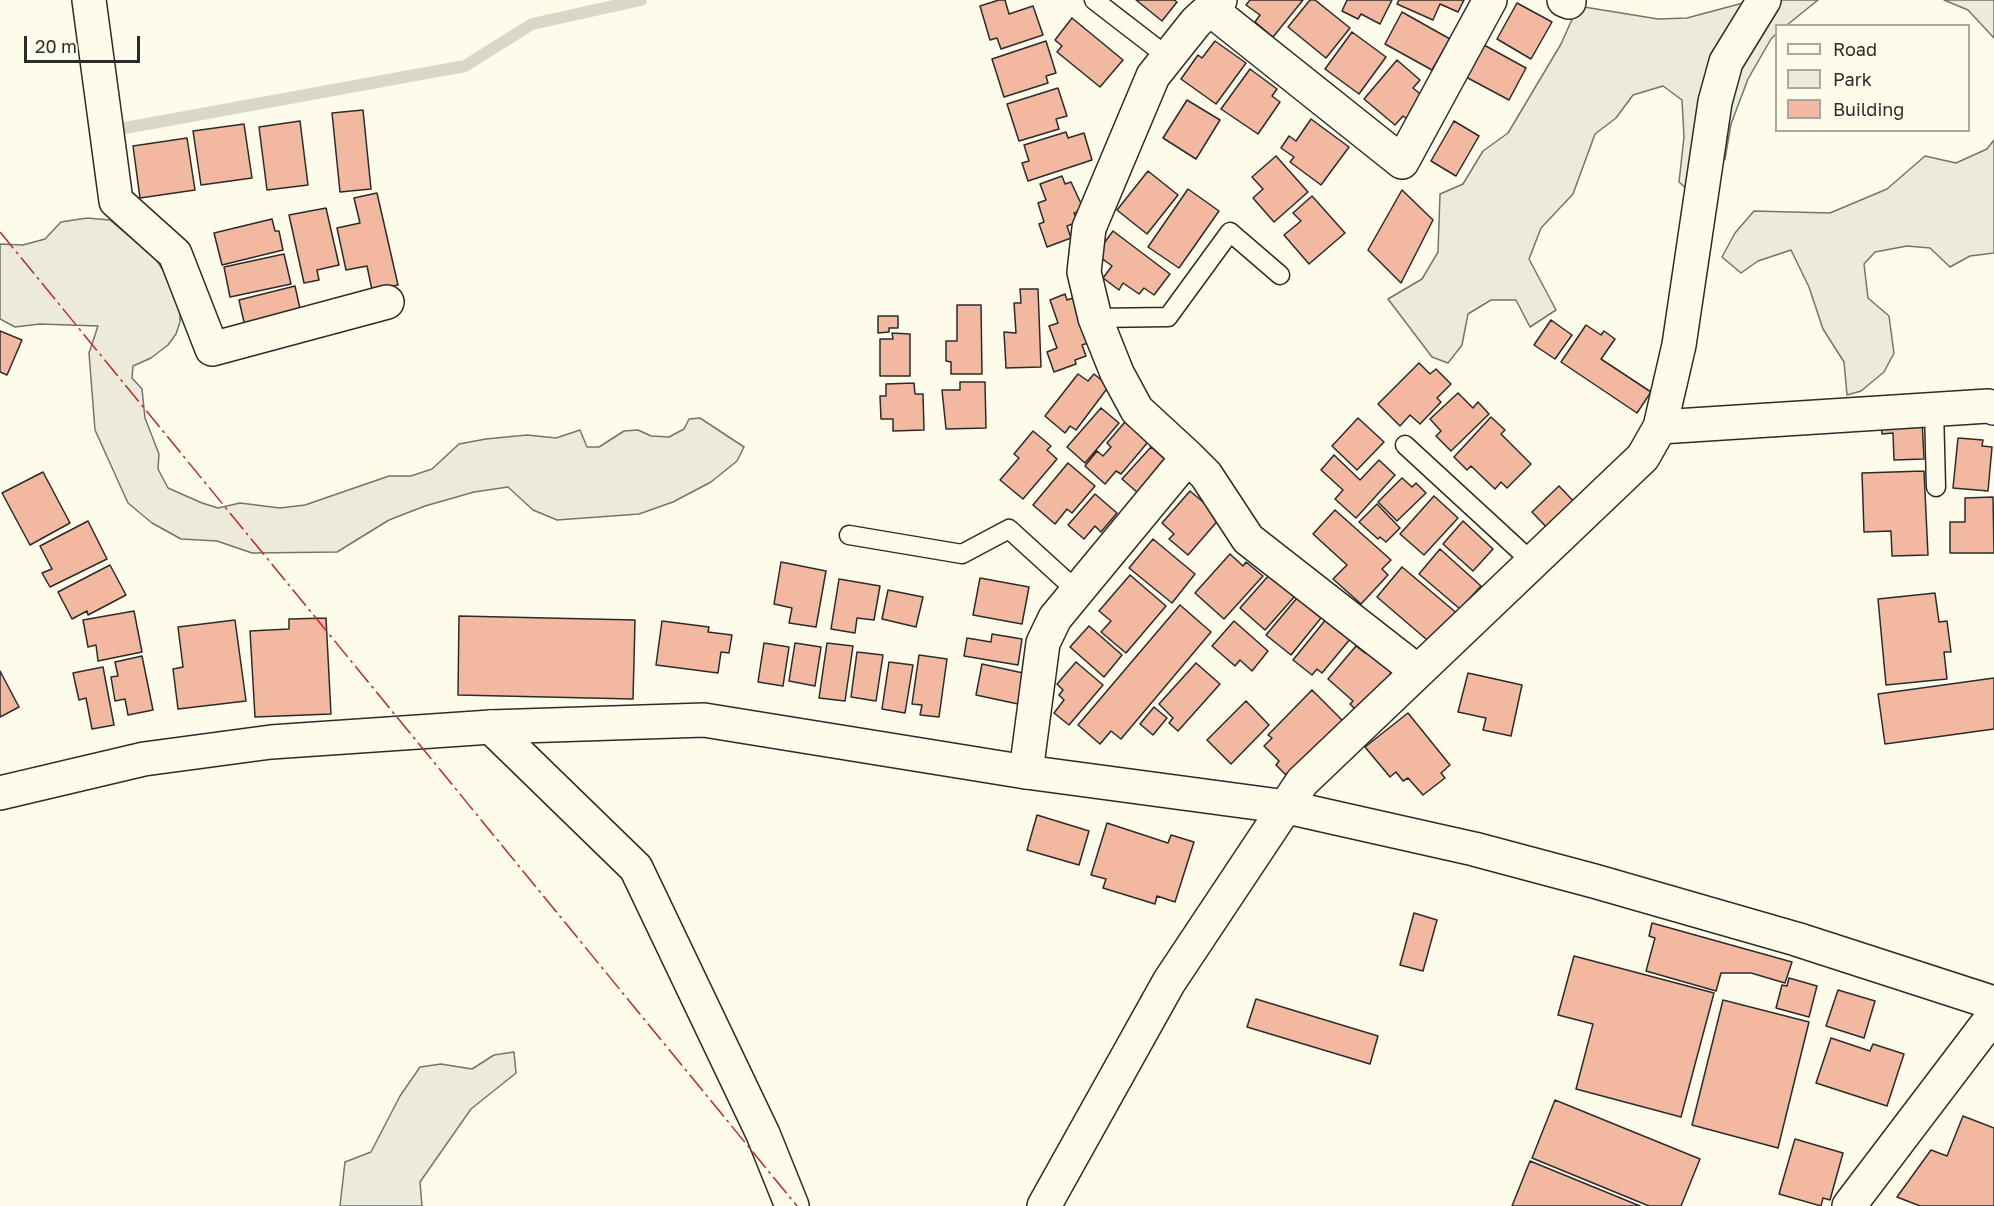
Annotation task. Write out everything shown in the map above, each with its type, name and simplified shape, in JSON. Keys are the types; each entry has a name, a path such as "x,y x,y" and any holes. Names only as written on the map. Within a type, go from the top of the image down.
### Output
{"street":[{"path":"89,0 116,201 175,254 212,349 387,302"},
{"path":"1417,671 1248,539 1206,475 1137,411 1116,373 1095,318 1084,272 1089,228 1154,76 1196,22 1215,4 1402,162 1491,0"},
{"path":"1044,1206 1169,982 1302,782 1531,561 1643,457 1660,427 1679,345 1715,102 1726,62 1764,0"},
{"path":"1660,427 1934,409 1994,408"},
{"path":"1026,772 1043,643 1055,618 1188,458"},
{"path":"0,793 144,759 260,743 491,727 704,720 1026,772 1287,807 1474,849 1594,881 1796,939 1994,1003"},
{"path":"491,727 636,868 763,1134 792,1206"},
{"path":"1849,1206 1994,1015"}],"lane":[{"path":"1094,0 1168,57"},
{"path":"1095,318 1168,317 1230,232 1280,275"},
{"path":"1934,409 1936,487"},
{"path":"1405,445 1531,561"},
{"path":"849,535 962,554 1009,529 1077,591"}],"green space":[{"path":"1754,0 1818,0 1788,24 1775,24 1775,35 1748,79 1731,124 1725,159 1718,160 1690,192 1679,182 1684,137 1682,100 1663,86 1633,95 1616,118 1595,134 1573,194 1541,228 1529,259 1556,310 1530,327 1516,300 1491,300 1468,314 1462,345 1448,363 1432,357 1388,299 1422,279 1438,252 1440,194 1463,184 1483,151 1508,133 1561,44 1578,6 1658,19 1687,18"},
{"path":"1944,0 1994,0 1994,38 1968,10"},
{"path":"1994,140 1994,253 1970,256 1950,267 1930,248 1907,246 1875,252 1864,264 1868,298 1889,316 1894,353 1884,372 1861,391 1847,395 1844,362 1823,329 1809,287 1791,250 1758,261 1741,273 1722,257 1735,233 1754,211 1830,213 1887,189 1925,156 1956,163 1987,149"},
{"path":"87,218 110,220 155,258 165,273 180,308 180,322 176,334 168,345 151,358 133,366 132,378 142,389 145,418 159,454 158,469 168,488 202,503 218,508 240,503 280,508 305,505 389,476 411,476 432,469 459,444 486,439 527,435 556,438 580,430 587,447 599,447 624,431 638,430 651,436 669,437 684,429 689,419 700,418 744,447 737,461 711,482 673,502 639,514 557,520 533,510 508,487 474,492 425,506 389,520 337,552 252,553 217,541 181,539 152,523 128,503 95,430 89,353 98,326 40,324 15,327 0,319 0,244 23,245 45,239 61,222"},
{"path":"514,1052 516,1073 471,1109 420,1182 422,1206 340,1206 345,1162 371,1152 400,1096 420,1067 441,1064 472,1069 494,1055"}],"building":[{"path":"1005,0 1009,14 1033,6 1043,35 1001,49 997,38 990,40 980,6"},
{"path":"1136,0 1174,0 1177,2 1162,21"},
{"path":"1250,0 1303,0 1273,37 1255,22 1260,15 1246,5"},
{"path":"1310,0 1315,0 1350,28 1326,58 1288,27"},
{"path":"1347,0 1392,0 1380,24 1361,14 1358,19 1342,11"},
{"path":"1399,0 1464,0 1458,12 1440,4 1433,20 1397,4"},
{"path":"1517,3 1552,22 1531,59 1497,39"},
{"path":"1402,12 1450,39 1432,70 1385,44"},
{"path":"1072,18 1123,60 1100,87 1057,52 1062,46 1055,40"},
{"path":"1352,32 1386,57 1359,94 1325,69"},
{"path":"1046,41 1056,73 1046,76 1048,83 1004,97 992,59"},
{"path":"1215,41 1246,63 1216,104 1181,79 1198,55 1202,58"},
{"path":"1484,45 1526,68 1509,100 1466,77"},
{"path":"1397,60 1420,80 1413,88 1425,98 1407,119 1403,116 1395,125 1364,99"},
{"path":"1250,69 1277,89 1272,96 1280,102 1258,134 1221,109"},
{"path":"1058,88 1067,116 1056,119 1059,129 1019,141 1007,104"},
{"path":"1187,100 1220,120 1196,159 1163,138"},
{"path":"363,110 371,189 340,192 332,113"},
{"path":"1311,119 1349,147 1321,185 1290,162 1294,157 1281,148 1289,136 1296,141"},
{"path":"300,121 308,185 267,190 259,127"},
{"path":"1454,121 1479,136 1456,176 1431,161"},
{"path":"244,124 252,178 201,185 193,131"},
{"path":"1066,132 1068,138 1084,133 1092,160 1028,181 1022,163 1029,161 1024,145"},
{"path":"187,138 195,190 140,198 133,146"},
{"path":"1276,156 1308,192 1274,222 1253,198 1263,189 1252,177"},
{"path":"1148,171 1178,195 1147,234 1117,210"},
{"path":"1062,176 1065,184 1071,182 1084,210 1074,213 1078,222 1067,226 1071,238 1047,247 1039,224 1044,222 1038,203 1046,200 1040,184"},
{"path":"1188,189 1219,211 1179,268 1148,247"},
{"path":"1402,190 1433,220 1401,283 1368,250"},
{"path":"377,193 398,285 372,290 367,266 346,270 337,228 360,223 354,198"},
{"path":"1312,196 1345,233 1309,264 1284,235 1301,221 1293,213"},
{"path":"326,208 339,265 317,270 319,280 304,283 289,215"},
{"path":"272,219 275,231 279,231 283,250 222,265 214,233"},
{"path":"1113,231 1170,274 1154,295 1144,288 1139,294 1123,283 1119,290 1103,278 1112,266 1096,254"},
{"path":"284,254 291,284 230,297 224,267"},
{"path":"295,286 302,318 246,331 239,300"},
{"path":"1020,289 1038,289 1041,367 1006,368 1004,332 1016,333 1014,303 1021,303"},
{"path":"1065,294 1067,300 1076,297 1091,342 1082,345 1086,356 1075,360 1076,364 1054,372 1047,352 1057,348 1049,326 1058,323 1050,300"},
{"path":"957,305 981,305 982,374 951,374 951,362 946,361 946,341 957,341"},
{"path":"878,316 898,316 898,328 889,328 889,332 878,333"},
{"path":"1551,320 1572,335 1555,359 1534,345"},
{"path":"1586,325 1601,335 1604,331 1615,339 1601,359 1651,392 1637,413 1561,362"},
{"path":"0,331 22,340 7,375 0,372"},
{"path":"892,333 910,334 910,376 880,376 880,339 893,339"},
{"path":"1419,363 1430,374 1436,369 1451,384 1437,398 1441,402 1420,424 1410,415 1400,426 1378,404"},
{"path":"1078,374 1088,381 1094,374 1109,386 1076,430 1070,426 1065,433 1045,416"},
{"path":"960,382 985,382 986,428 946,429 942,390 960,390"},
{"path":"914,383 915,394 923,394 924,430 893,431 893,419 881,419 880,396 886,396 886,384"},
{"path":"1458,393 1473,408 1478,402 1489,414 1451,451 1436,436 1441,431 1430,419"},
{"path":"1101,408 1119,423 1085,463 1067,447"},
{"path":"1491,417 1505,430 1501,434 1531,464 1507,488 1501,482 1495,489 1471,466 1467,470 1454,457"},
{"path":"1358,418 1384,442 1357,470 1332,446"},
{"path":"1922,419 1924,459 1894,460 1893,433 1882,434 1881,421"},
{"path":"1125,422 1148,442 1121,474 1116,471 1105,484 1085,466 1097,451 1103,456 1111,447 1107,443"},
{"path":"1033,431 1051,446 1047,450 1057,459 1023,499 1000,480 1019,458 1014,454"},
{"path":"1958,438 1983,440 1982,446 1992,447 1988,491 1953,488"},
{"path":"1151,447 1167,461 1138,493 1122,479"},
{"path":"1334,455 1360,480 1379,460 1395,475 1356,518 1335,499 1343,490 1321,470"},
{"path":"1068,463 1095,486 1072,513 1067,509 1055,524 1033,505"},
{"path":"1924,471 1928,555 1892,556 1891,531 1864,532 1862,473"},
{"path":"43,472 70,523 30,545 2,493"},
{"path":"1402,478 1412,487 1416,483 1426,493 1397,521 1378,502"},
{"path":"1559,486 1579,507 1552,533 1532,512"},
{"path":"1190,491 1221,517 1188,555 1169,539 1174,534 1162,523"},
{"path":"1095,494 1117,513 1101,532 1095,526 1084,539 1068,525"},
{"path":"1434,496 1458,518 1424,555 1400,534"},
{"path":"1993,497 1994,553 1950,553 1950,522 1965,522 1965,498"},
{"path":"1377,504 1400,528 1386,542 1380,537 1378,539 1359,522"},
{"path":"1335,510 1391,560 1382,569 1388,575 1361,604 1333,579 1347,565 1313,534"},
{"path":"88,521 107,559 50,587 42,573 52,569 40,546"},
{"path":"1463,521 1493,549 1473,571 1443,544"},
{"path":"1153,539 1195,574 1172,603 1129,568"},
{"path":"1440,549 1481,586 1460,609 1419,574"},
{"path":"1230,554 1243,566 1246,562 1263,576 1224,619 1195,593"},
{"path":"781,562 826,571 816,627 789,623 792,608 774,604"},
{"path":"110,565 126,595 88,615 87,611 72,619 58,592"},
{"path":"1402,567 1459,615 1433,645 1377,597"},
{"path":"1270,574 1295,596 1265,630 1240,608"},
{"path":"1130,575 1166,606 1126,653 1101,632 1111,621 1099,611"},
{"path":"980,578 1029,587 1022,624 973,615"},
{"path":"839,579 880,586 874,620 857,618 855,633 831,629"},
{"path":"888,590 923,597 916,627 882,619"},
{"path":"1935,593 1939,622 1947,621 1951,652 1944,652 1947,679 1886,685 1878,599"},
{"path":"1297,598 1321,618 1291,655 1266,635"},
{"path":"1180,605 1211,632 1121,739 1111,731 1100,744 1078,725"},
{"path":"134,611 142,652 98,661 96,645 88,647 83,620"},
{"path":"459,616 635,620 633,699 458,695"},
{"path":"326,618 331,714 255,717 250,631 289,629 289,619"},
{"path":"1327,618 1351,638 1322,673 1317,669 1312,675 1293,660"},
{"path":"235,620 246,701 178,709 173,669 183,667 178,627"},
{"path":"662,621 709,627 708,632 732,635 729,653 721,652 718,673 656,665"},
{"path":"1234,621 1268,651 1252,671 1240,660 1235,666 1212,646"},
{"path":"1089,626 1122,655 1104,677 1070,647"},
{"path":"992,634 1022,639 1018,665 964,656 967,638 991,642"},
{"path":"764,643 789,647 783,686 758,682"},
{"path":"795,643 821,647 815,686 789,681"},
{"path":"827,643 853,646 845,701 819,698"},
{"path":"1356,646 1365,653 1368,649 1393,671 1358,712 1350,704 1353,701 1328,679"},
{"path":"857,652 883,655 876,701 851,697"},
{"path":"919,655 947,659 939,717 920,715 922,705 912,704"},
{"path":"142,656 153,710 128,715 125,699 115,701 111,677 118,676 115,662"},
{"path":"889,662 913,665 905,713 882,709"},
{"path":"1076,662 1103,685 1069,725 1054,713 1064,700 1059,695 1063,690 1057,684"},
{"path":"1196,663 1220,684 1178,731 1169,723 1173,718 1159,704"},
{"path":"982,664 1023,673 1018,704 976,695"},
{"path":"103,667 114,725 92,729 86,698 79,700 73,673"},
{"path":"0,671 19,707 0,717"},
{"path":"1468,673 1522,685 1511,736 1483,730 1486,718 1458,712"},
{"path":"1994,678 1994,729 1885,744 1878,694"},
{"path":"1312,690 1348,726 1293,782 1276,765 1279,761 1264,746 1272,738 1268,735"},
{"path":"1246,701 1269,725 1231,764 1207,740"},
{"path":"1154,707 1167,718 1153,735 1140,724"},
{"path":"1408,713 1450,765 1441,773 1445,778 1423,795 1408,778 1403,781 1396,772 1390,777 1365,747"},
{"path":"1037,815 1089,831 1079,865 1027,850"},
{"path":"1107,823 1168,843 1171,835 1194,842 1175,902 1157,896 1155,904 1103,888 1106,879 1091,875"},
{"path":"1414,913 1437,920 1423,971 1400,965"},
{"path":"1652,923 1792,962 1785,983 1751,973 1721,973 1716,991 1646,971 1655,938 1649,936"},
{"path":"1574,956 1714,993 1681,1117 1576,1089 1593,1024 1558,1015"},
{"path":"1789,978 1817,986 1809,1017 1776,1008 1782,985 1787,986"},
{"path":"1838,990 1875,1001 1864,1038 1826,1026"},
{"path":"1256,999 1378,1036 1370,1064 1247,1027"},
{"path":"1723,1000 1809,1022 1778,1148 1692,1125"},
{"path":"1831,1038 1870,1051 1873,1044 1904,1054 1887,1106 1816,1083"},
{"path":"1555,1100 1700,1159 1681,1206 1649,1206 1532,1158"},
{"path":"1963,1116 1994,1128 1994,1206 1920,1206 1897,1197 1931,1150 1947,1156"},
{"path":"1795,1139 1843,1153 1830,1200 1823,1198 1821,1206 1779,1194"},
{"path":"1530,1161 1640,1206 1512,1206"}],"waterway":[{"path":"125,128 465,66 532,24 641,0"}],"power":[{"path":"0,232 797,1206"}]}
